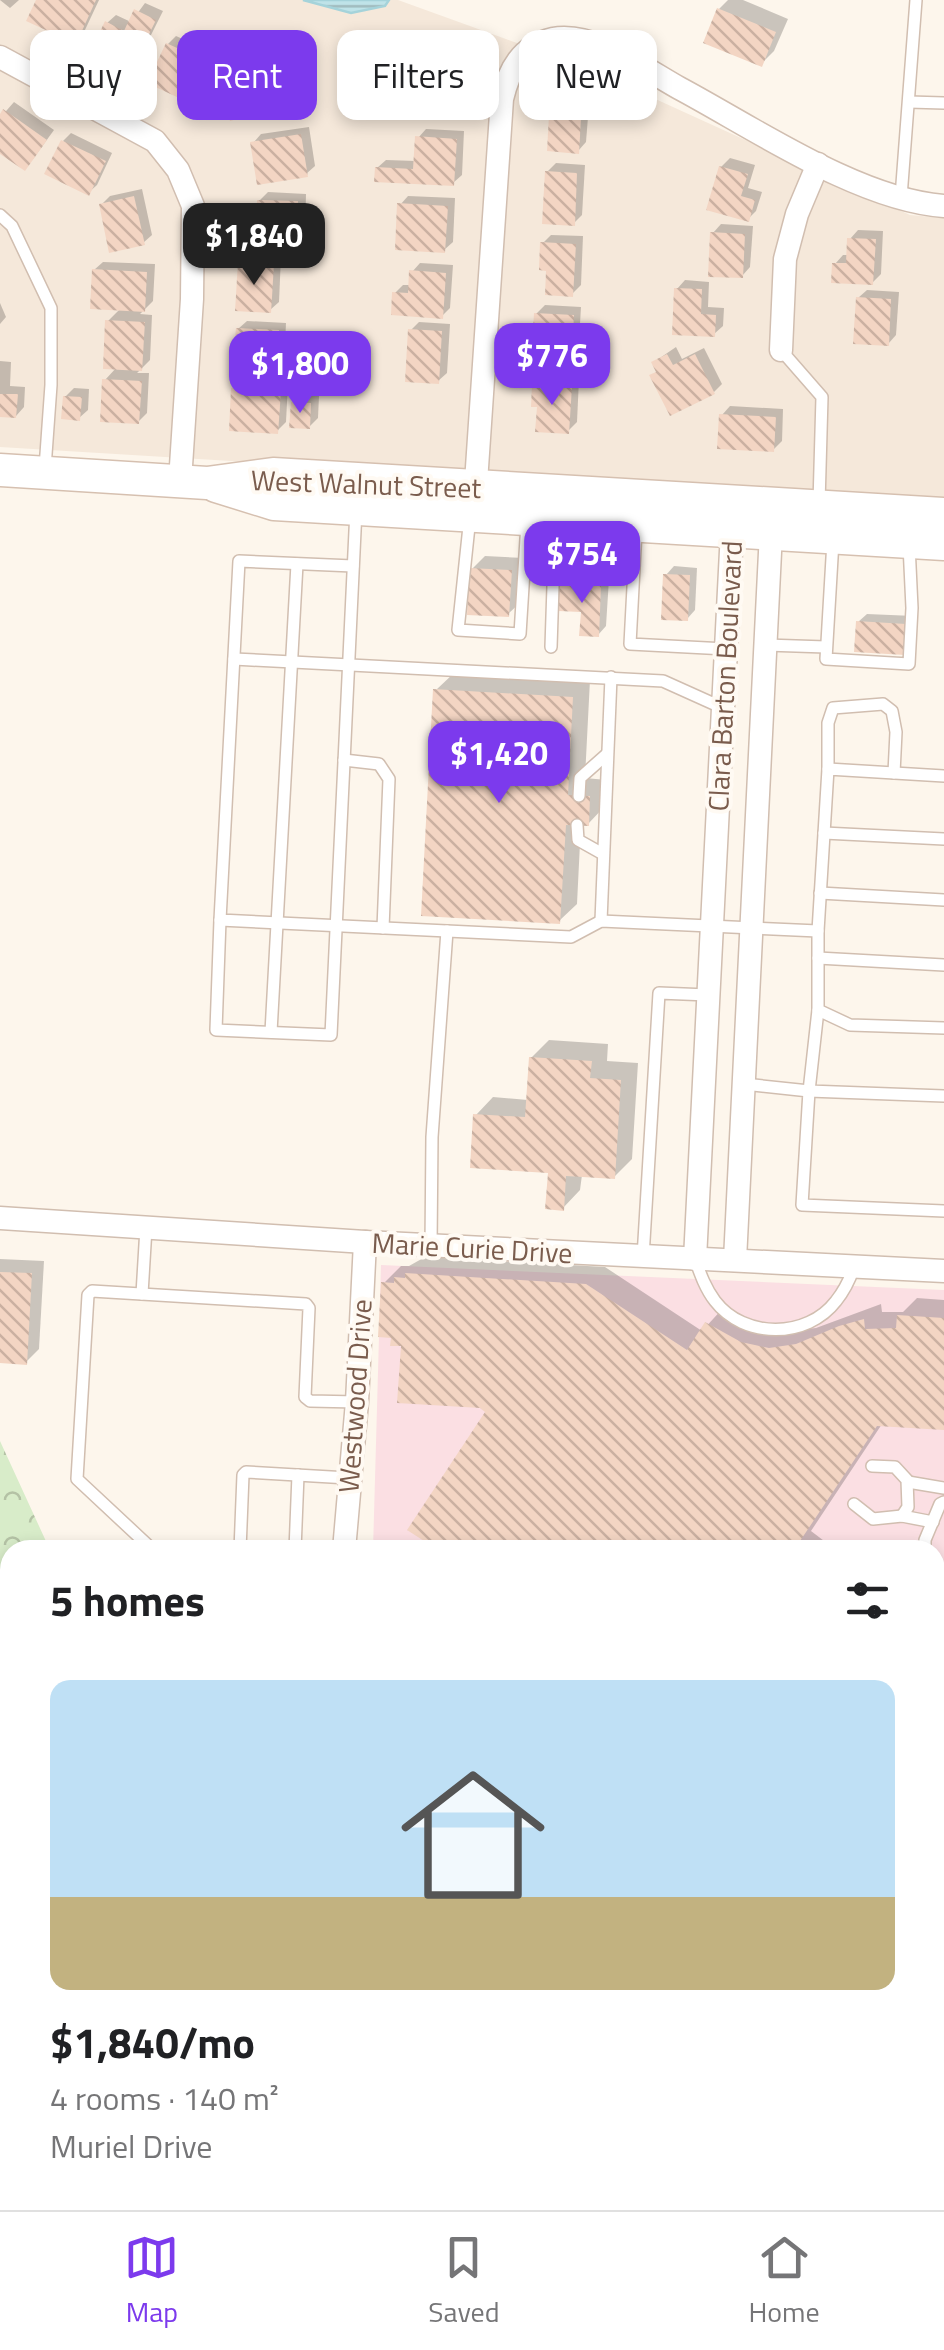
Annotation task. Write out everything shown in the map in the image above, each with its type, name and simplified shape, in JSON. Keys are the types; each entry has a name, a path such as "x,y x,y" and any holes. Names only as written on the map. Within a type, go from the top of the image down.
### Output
{"main road":[{"name":"West Walnut Street","path":"0,470 194,482 273,474 474,501 541,520 944,544"},
{"name":"West Walnut Street","path":"194,482 274,504 356,509 474,501 750,503 944,514"}],"street":[{"path":"474,501 502,99 508,73 526,49 555,38 600,44 818,164 901,197 944,206"},
{"path":"0,57 154,141 178,170 193,206 194,482"},
{"path":"780,350 785,260 797,214 818,164"},
{"name":"Clara Barton Boulevard","path":"695,1259 732,531 750,503 771,532 735,1260"},
{"name":"Marie Curie Drive","path":"0,1218 431,1246 944,1272"},
{"name":"Westwood Drive","path":"345,1540 365,1242"}],"lane":[{"path":"901,197 916,0"},
{"path":"909,102 944,104"},
{"path":"0,215 12,226 51,308 45,472"},
{"path":"780,350 822,397 819,507"},
{"path":"474,501 458,630 520,634 541,520"},
{"path":"353,566 239,560 216,1030 331,1035 356,509"},
{"path":"541,520 551,646"},
{"path":"636,526 630,644 726,650"},
{"path":"834,536 826,659 909,664 909,542"},
{"path":"271,1032 297,564"},
{"path":"766,644 826,648"},
{"path":"234,659 663,681 722,708"},
{"path":"601,922 612,678"},
{"path":"894,773 896,732 892,711 882,704 833,708 828,723 818,1010 808,1091 802,1204 944,1211"},
{"path":"579,796 580,778 607,754"},
{"path":"344,760 380,764 389,778 383,928"},
{"path":"828,768 944,776"},
{"path":"577,826 578,840 603,854"},
{"path":"824,834 944,839"},
{"path":"820,893 944,900"},
{"path":"220,920 571,937 601,922 818,932"},
{"path":"431,1246 432,1137 447,931"},
{"path":"818,958 944,966"},
{"path":"642,1256 659,994 708,995"},
{"path":"818,1010 850,1025 944,1027"},
{"path":"744,1084 808,1091 944,1096"},
{"path":"142,1294 146,1228"},
{"path":"695,1259 716,1303 737,1320 762,1330 789,1330 814,1320 835,1303 854,1267"},
{"path":"142,1540 77,1480 88,1294 92,1291 306,1304 310,1308 305,1397 310,1401 357,1402"},
{"path":"872,1466 894,1467 908,1482 944,1488"},
{"path":"240,1540 246,1472 348,1478"},
{"path":"295,1540 298,1475"},
{"path":"902,1516 908,1508 908,1482"},
{"path":"928,1540 932,1522 944,1502"},
{"path":"854,1504 873,1518 902,1516 932,1522"}],"shaded area":[{"path":"0,0 398,0 481,30 337,30 337,120 499,120 499,37 519,44 519,120 657,120 657,100 910,215 944,218 944,504 0,447"},
{"path":"381,1265 944,1290 944,1540 373,1540"}],"green space":[{"path":"0,1441 45,1540 0,1540"}],"water":[{"path":"303,0 389,0 385,6 351,13"}],"building":[{"path":"36,0 96,0 82,30 46,30 26,21"},
{"path":"717,8 776,32 762,67 703,43"},
{"path":"134,9 156,20 151,30 124,30"},
{"path":"105,21 122,30 101,30"},
{"path":"166,43 177,48 177,97 157,88 157,62"},
{"path":"3,109 47,140 25,171 0,154"},
{"path":"549,120 581,120 579,154 547,151"},
{"path":"301,134 308,177 257,185 250,142"},
{"path":"415,136 457,139 454,186 374,182 375,167 413,169"},
{"path":"61,140 106,161 89,196 44,174"},
{"path":"719,166 748,174 741,196 755,200 749,222 706,210"},
{"path":"545,171 577,173 575,226 542,224"},
{"path":"134,196 145,245 109,253 99,204"},
{"path":"257,200 298,201 297,243 274,243 274,251 242,250 243,233 256,233"},
{"path":"397,203 448,206 445,253 395,250"},
{"path":"710,232 745,234 743,278 708,277"},
{"path":"847,238 876,239 873,285 831,283 832,263 846,263"},
{"path":"540,242 576,244 573,297 545,295 546,271 539,270"},
{"path":"238,262 274,264 271,313 235,311"},
{"path":"92,269 147,272 145,312 90,309"},
{"path":"409,270 446,273 443,319 391,315 392,292 408,293"},
{"path":"674,288 702,289 701,314 716,315 715,337 672,335"},
{"path":"856,297 891,299 889,346 853,344"},
{"path":"534,313 574,315 572,352 561,351 560,368 531,366"},
{"path":"105,320 145,322 142,371 103,369"},
{"path":"236,328 279,330 276,376 243,374 244,349 234,348"},
{"path":"408,329 442,331 439,384 405,382"},
{"path":"667,354 673,365 695,354 715,394 670,416 649,375 656,372 651,362"},
{"path":"102,379 142,381 139,424 100,422"},
{"path":"532,384 572,386 569,434 535,432 537,407 531,407"},
{"path":"231,388 281,391 278,434 229,431"},
{"path":"0,394 18,394 16,418 0,417"},
{"path":"63,396 82,397 80,421 61,419"},
{"path":"291,402 311,403 310,429 289,428"},
{"path":"719,414 776,417 774,452 717,449"},
{"path":"469,568 512,570 509,617 467,615"},
{"path":"663,574 690,575 688,621 661,620"},
{"path":"559,584 601,586 599,637 579,636 581,612 558,611"},
{"path":"856,621 906,624 905,655 854,652"},
{"path":"433,689 573,697 568,795 590,796 589,826 566,825 560,924 421,916"},
{"path":"529,1057 592,1061 590,1078 621,1080 615,1179 566,1176 564,1211 545,1209 548,1173 470,1168 473,1114 525,1117"},
{"path":"0,1272 32,1273 27,1365 0,1363"},
{"path":"405,1273 586,1284 687,1350 705,1322 741,1342 769,1348 796,1344 864,1319 865,1329 896,1328 897,1315 944,1318 944,1430 877,1426 801,1540 422,1540 407,1530 485,1412 480,1408 397,1403 401,1346 390,1346 391,1338 378,1337 381,1282 394,1283 394,1277 405,1278"}]}
